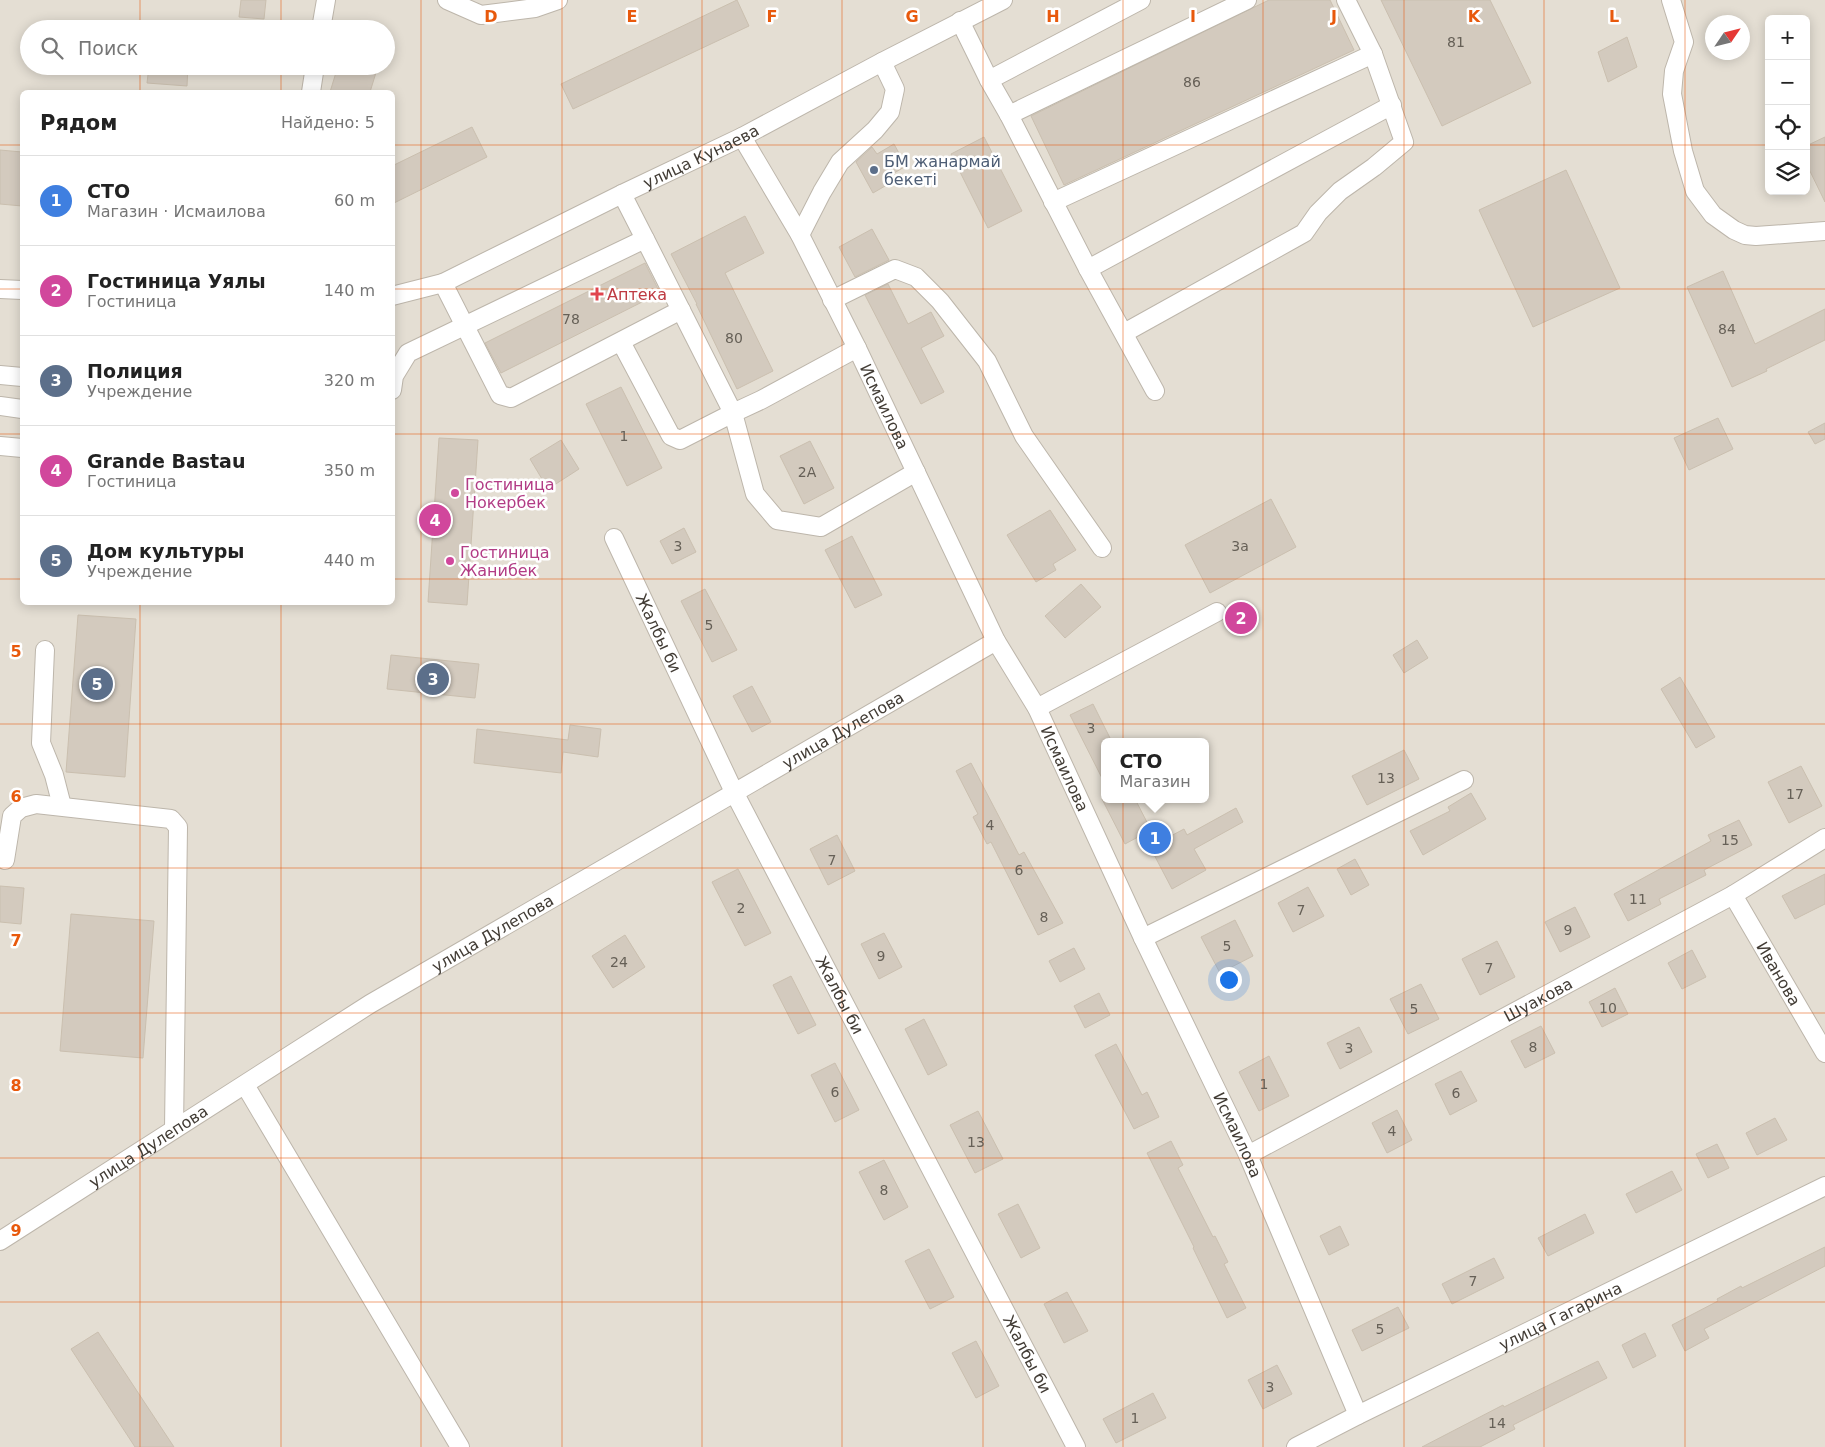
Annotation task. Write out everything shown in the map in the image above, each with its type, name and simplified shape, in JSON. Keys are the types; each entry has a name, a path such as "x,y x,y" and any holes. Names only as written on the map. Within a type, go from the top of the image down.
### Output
{"street":[{"path":"323,20 326,0"},
{"path":"446,0 480,15 535,8 558,0"},
{"name":"улица Кунаева","path":"395,295 443,283 742,137 1003,0"},
{"path":"989,80 1141,0"},
{"path":"1009,115 1247,0"},
{"path":"1124,333 1304,233 1318,213 1340,191 1374,167 1404,142 1373,54 1346,0"},
{"path":"1671,0 1684,42 1674,70 1672,94 1683,151 1695,191 1713,215 1734,230 1745,234 1756,236 1825,231"},
{"path":"960,21 1088,270 1155,391"},
{"path":"1053,202 1373,54"},
{"path":"800,235 840,162 875,130 890,112 895,89 882,62"},
{"path":"311,90 314,75"},
{"path":"1088,270 1392,105"},
{"name":"Исмаилова","path":"742,137 800,235 857,348 996,641 1037,708 1143,938 1248,1155 1358,1415"},
{"path":"622,194 733,413 755,494 777,520 822,527 916,472"},
{"path":"395,374 408,353 645,239"},
{"path":"832,300 895,269 916,277 940,301 987,361 1024,436 1102,548"},
{"path":"443,283 500,395 511,398 681,310"},
{"path":"0,289 20,290"},
{"path":"621,342 671,436 680,440 761,400 857,348"},
{"path":"0,375 20,377"},
{"path":"0,406 20,409"},
{"path":"0,446 20,448"},
{"name":"Жалбы би","path":"614,538 734,792 1076,1447"},
{"path":"1037,708 1217,612"},
{"name":"улица Дулепова","path":"0,1241 370,1004 996,641"},
{"path":"45,650 42,743 54,775 62,806"},
{"path":"1143,938 1464,780"},
{"path":"5,860 12,816 21,808 36,804 171,818 178,827 174,1130"},
{"name":"Шуакова","path":"1248,1155 1732,895 1825,838"},
{"name":"Иванова","path":"1732,895 1825,1052"},
{"path":"245,1085 460,1447"},
{"name":"улица Гагарина","path":"1296,1447 1825,1186"}],"shaded area":[{"path":"0,0 1825,0 1825,1447 0,1447"}],"building":[{"path":"241,0 266,0 264,19 239,17"},
{"path":"737,0 749,26 573,109 561,84"},
{"path":"1269,0 1330,0 1354,50 1064,185 1031,116"},
{"path":"1381,0 1490,0 1531,83 1442,126"},
{"path":"1627,37 1637,67 1608,82 1598,52"},
{"path":"148,75 188,75 187,86 147,83"},
{"path":"335,75 375,75 371,90 331,90"},
{"path":"472,127 487,157 395,203 395,165"},
{"path":"984,137 1022,211 988,228 951,154"},
{"path":"1825,137 1825,202 1810,171 1810,144"},
{"path":"894,144 906,166 889,176 892,182 873,193 856,162 872,147 877,154"},
{"path":"0,150 20,152 20,206 0,204"},
{"path":"1566,170 1620,288 1533,327 1479,210"},
{"path":"745,216 764,253 725,273 773,371 737,389 671,254"},
{"path":"872,229 889,260 855,277 839,247"},
{"path":"645,263 660,293 501,373 485,343"},
{"path":"1723,271 1755,344 1825,309 1825,340 1766,369 1767,371 1732,387 1687,287"},
{"path":"888,284 908,324 931,312 944,336 921,348 944,392 921,404 865,295"},
{"path":"621,387 662,468 627,486 586,404"},
{"path":"1718,418 1733,449 1689,470 1674,438"},
{"path":"1825,423 1825,439 1815,444 1808,432"},
{"path":"439,438 478,440 467,605 428,602"},
{"path":"561,440 579,469 548,489 530,459"},
{"path":"810,441 834,488 804,504 780,456"},
{"path":"1271,499 1296,547 1210,593 1185,545"},
{"path":"1050,510 1076,550 1053,564 1056,570 1036,582 1007,535"},
{"path":"684,528 696,552 672,564 660,541"},
{"path":"852,536 882,595 855,608 825,550"},
{"path":"1081,584 1101,607 1065,638 1045,616"},
{"path":"705,589 737,650 712,662 681,601"},
{"path":"78,615 136,619 125,777 66,772"},
{"path":"1417,640 1428,658 1404,673 1393,655"},
{"path":"391,655 479,664 475,698 387,689"},
{"path":"1680,677 1715,737 1696,748 1661,689"},
{"path":"752,686 771,722 752,732 733,696"},
{"path":"1093,704 1110,738 1101,738 1101,776 1070,715"},
{"path":"570,725 601,729 598,757 563,752 561,773 474,763 477,729 568,740"},
{"path":"1404,750 1419,779 1367,805 1352,776"},
{"path":"971,763 1019,855 1024,852 1063,923 1038,935 991,842 987,844 973,817 978,814 956,771"},
{"path":"1801,766 1822,806 1789,823 1768,782"},
{"path":"1471,793 1486,819 1423,855 1410,831 1450,811 1448,807"},
{"path":"1104,803 1137,803 1151,830 1125,844"},
{"path":"1236,808 1243,822 1194,849 1206,870 1172,889 1150,847 1184,829 1187,835"},
{"path":"1739,820 1752,845 1704,870 1706,875 1659,899 1661,904 1628,921 1614,894 1711,841 1708,835"},
{"path":"837,835 855,871 828,885 810,849"},
{"path":"1355,859 1369,885 1351,895 1337,869"},
{"path":"738,869 771,933 745,946 712,882"},
{"path":"1825,874 1825,904 1795,919 1782,896"},
{"path":"0,886 24,888 21,924 0,922"},
{"path":"1308,887 1324,916 1293,932 1278,903"},
{"path":"1575,907 1590,937 1560,952 1545,922"},
{"path":"71,914 154,921 143,1058 60,1051"},
{"path":"1235,920 1253,956 1220,973 1201,937"},
{"path":"884,933 902,967 879,979 861,944"},
{"path":"625,935 645,967 613,988 592,956"},
{"path":"1497,941 1515,977 1480,995 1462,959"},
{"path":"1074,948 1085,969 1060,982 1049,961"},
{"path":"1692,950 1706,977 1682,989 1668,963"},
{"path":"791,976 816,1025 798,1034 773,985"},
{"path":"1421,984 1439,1019 1408,1034 1390,999"},
{"path":"1615,988 1628,1014 1602,1027 1589,1002"},
{"path":"1099,993 1110,1015 1085,1028 1074,1006"},
{"path":"924,1019 947,1065 928,1075 905,1029"},
{"path":"1541,1026 1555,1053 1525,1068 1511,1041"},
{"path":"1359,1027 1372,1052 1340,1069 1327,1043"},
{"path":"1116,1044 1142,1095 1147,1092 1159,1117 1134,1129 1095,1055"},
{"path":"1269,1056 1289,1096 1259,1111 1239,1072"},
{"path":"835,1063 859,1110 835,1122 811,1075"},
{"path":"1461,1071 1477,1101 1450,1115 1435,1084"},
{"path":"1397,1110 1412,1140 1387,1153 1372,1123"},
{"path":"978,1111 1003,1159 975,1173 950,1125"},
{"path":"1775,1118 1787,1140 1757,1155 1746,1133"},
{"path":"1171,1141 1183,1165 1178,1168 1213,1237 1215,1236 1228,1262 1224,1264 1246,1308 1227,1318 1147,1153"},
{"path":"1717,1144 1729,1168 1708,1178 1696,1154"},
{"path":"884,1160 908,1207 884,1220 859,1172"},
{"path":"1672,1171 1682,1190 1636,1213 1626,1194"},
{"path":"1018,1204 1040,1248 1021,1258 998,1214"},
{"path":"1585,1214 1594,1233 1548,1256 1538,1238"},
{"path":"1340,1226 1349,1245 1329,1255 1320,1236"},
{"path":"1825,1247 1825,1266 1704,1329 1709,1338 1685,1351 1672,1325 1718,1301 1717,1299 1741,1286 1742,1288"},
{"path":"929,1249 954,1297 930,1309 905,1261"},
{"path":"1494,1258 1504,1278 1452,1304 1442,1284"},
{"path":"1067,1292 1088,1331 1064,1343 1044,1304"},
{"path":"1398,1307 1409,1328 1362,1351 1352,1330"},
{"path":"98,1332 174,1447 135,1447 71,1349"},
{"path":"1645,1333 1656,1356 1633,1368 1622,1345"},
{"path":"976,1341 999,1386 976,1398 952,1353"},
{"path":"1598,1361 1607,1378 1513,1425 1515,1429 1480,1447 1422,1447 1503,1405 1504,1407"},
{"path":"1277,1365 1292,1394 1263,1409 1248,1380"},
{"path":"1153,1393 1166,1418 1116,1443 1103,1419"}],"place":[{"name":"БМ жанармай бекеті","path":"874,170"},
{"name":"Аптека","path":"597,294"},
{"name":"Гостиница Нокербек","path":"455,493"},
{"name":"Grande Bastau","path":"435,520"},
{"name":"Гостиница Жанибек","path":"450,561"},
{"name":"Гостиница Уялы","path":"1241,618"},
{"name":"Полиция","path":"433,679"},
{"name":"Дом культуры","path":"97,684"},
{"name":"СТО","path":"1155,838"}]}
